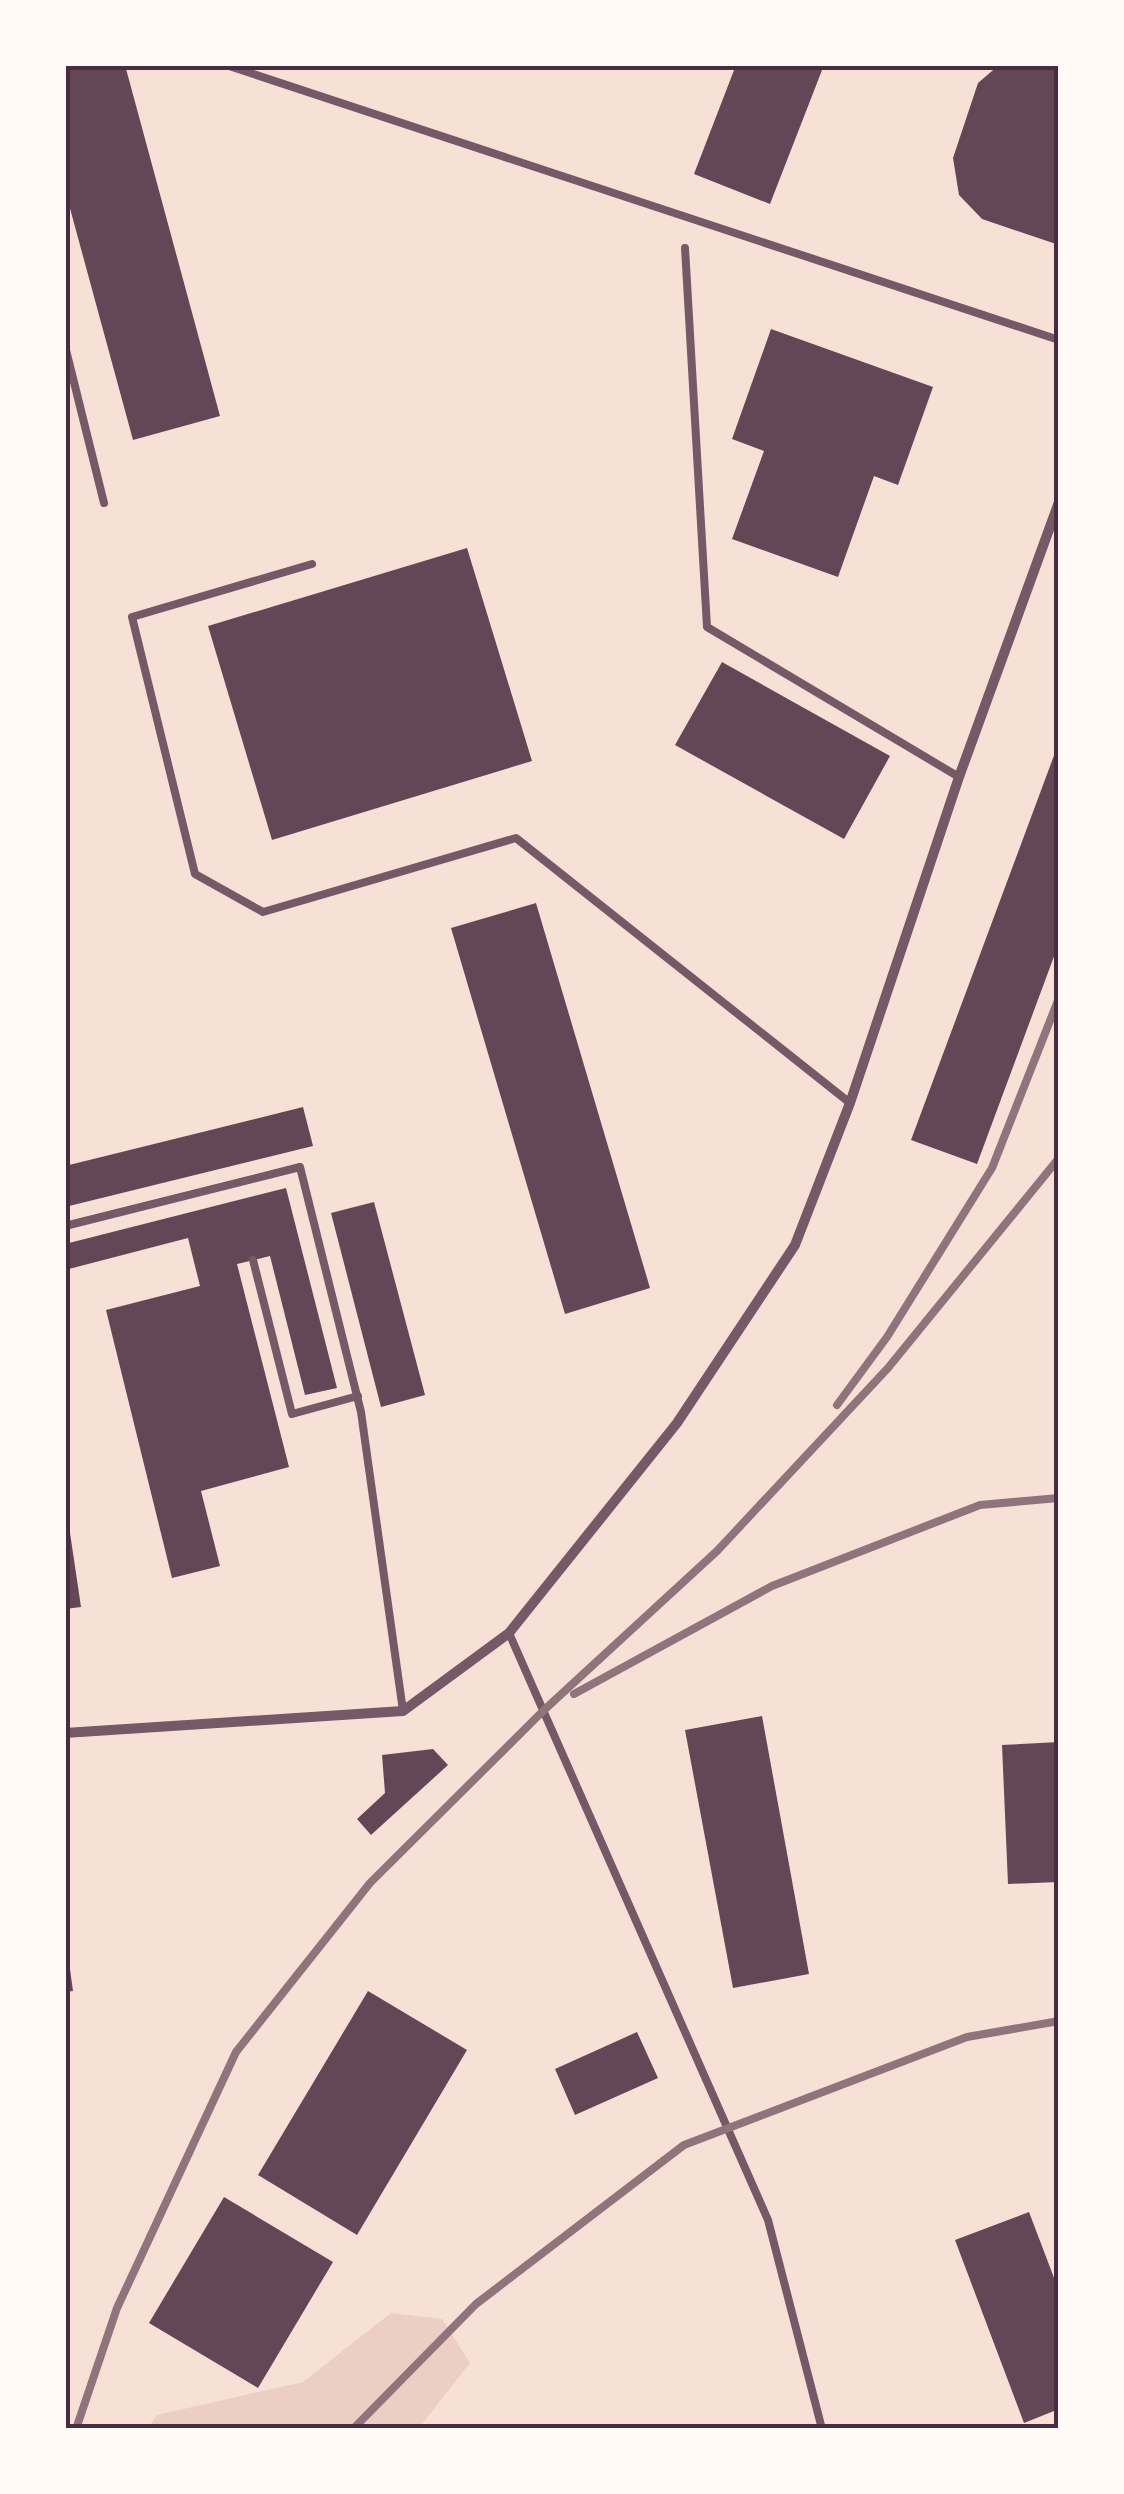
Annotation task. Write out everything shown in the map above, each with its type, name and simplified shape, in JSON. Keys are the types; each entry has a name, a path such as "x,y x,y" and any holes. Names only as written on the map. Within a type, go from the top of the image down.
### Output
{"street":[{"path":"65,1733 402,1711 509,1633 677,1422 795,1245 850,1104 959,776 1059,502"}],"lane":[{"path":"226,65 1059,340"},
{"path":"685,248 707,627 959,776"},
{"path":"65,346 104,504"},
{"path":"312,564 132,616 195,874 264,912 516,838 850,1104"},
{"path":"65,1226 300,1167 358,1396 402,1711"},
{"path":"253,1260 292,1414 358,1396"},
{"path":"509,1633 768,2220 822,2429"}],"shaded area":[{"path":"391,2313 442,2319 470,2363 418,2429 147,2429 157,2415 303,2382"}],"building":[{"path":"65,65 125,65 220,416 133,440 65,190"},
{"path":"736,65 824,65 770,204 694,174"},
{"path":"999,65 1059,65 1059,245 982,219 959,195 953,158 978,83"},
{"path":"771,329 933,387 898,485 874,476 838,577 732,539 764,451 732,439"},
{"path":"467,548 532,761 272,840 208,626"},
{"path":"722,662 890,756 844,839 675,745"},
{"path":"1059,742 1059,943 977,1164 911,1140"},
{"path":"536,903 650,1288 565,1314 451,928"},
{"path":"303,1107 313,1146 65,1207 65,1166"},
{"path":"286,1188 337,1388 305,1395 270,1256 237,1264 289,1467 201,1491 220,1566 172,1578 106,1310 200,1286 188,1238 65,1270 65,1244"},
{"path":"374,1202 425,1395 381,1407 331,1213"},
{"path":"65,1499 81,1607 65,1609"},
{"path":"762,1716 809,1974 733,1988 685,1730"},
{"path":"1059,1742 1059,1882 1008,1884 1002,1745"},
{"path":"433,1749 448,1765 371,1835 357,1819 385,1793 382,1755"},
{"path":"65,1933 73,1991 65,1992"},
{"path":"368,1991 467,2050 357,2235 258,2175"},
{"path":"637,2032 658,2078 575,2115 555,2069"},
{"path":"224,2197 333,2262 258,2388 149,2323"},
{"path":"1029,2212 1059,2291 1059,2409 1024,2423 955,2240"}],"railway":[{"path":"837,1405 887,1337 992,1168 1059,998"},
{"path":"76,2429 117,2308 236,2052 370,1883 543,1711 717,1551 888,1368 1059,1158"},
{"path":"574,1694 772,1586 980,1505 1059,1498"},
{"path":"353,2429 476,2304 684,2145 967,2037 1059,2021"}]}
